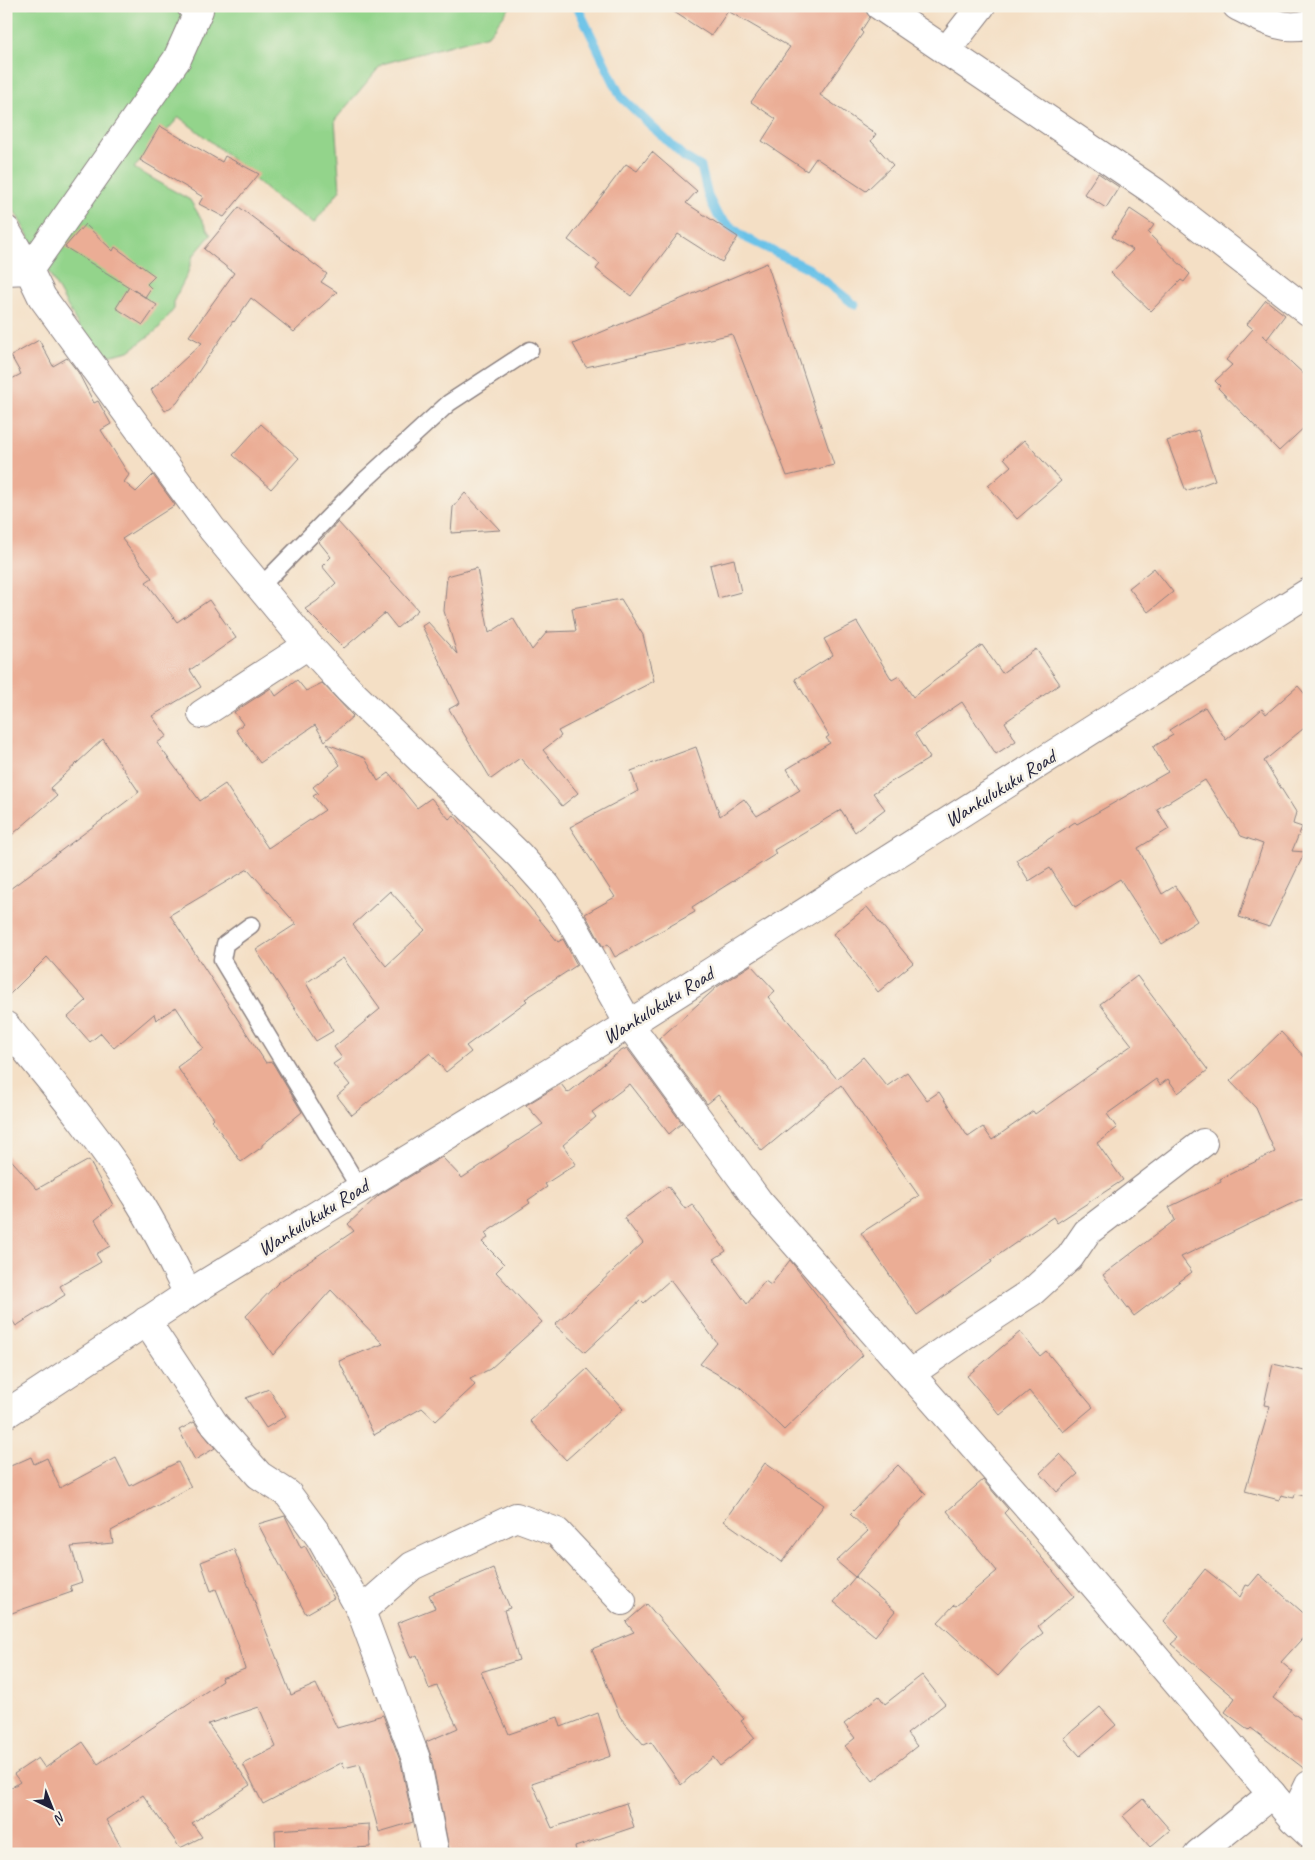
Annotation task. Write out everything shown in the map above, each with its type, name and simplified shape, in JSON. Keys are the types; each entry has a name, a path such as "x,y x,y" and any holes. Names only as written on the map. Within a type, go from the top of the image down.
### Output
{"street":[{"path":"18,271 176,59 198,10 191,6"},
{"path":"880,6 1155,192 1309,312"},
{"path":"946,51 981,6"},
{"path":"1237,6 1274,24 1295,27 1309,24"},
{"path":"6,230 18,271 42,297 212,529 308,645 349,690 519,856 546,885 569,918 629,1024 759,1202 1036,1517 1301,1826"},
{"name":"Wankulukuku Road","path":"6,1414 188,1294 629,1024 1309,592"},
{"path":"202,714 308,645"},
{"path":"6,1026 68,1101 111,1159 160,1235 188,1294"},
{"path":"910,1374 1033,1291 1070,1257 1088,1232 1203,1143"},
{"path":"146,1321 214,1425 259,1475 288,1494 320,1538 361,1611 416,1758 435,1854"},
{"path":"361,1611 412,1566 516,1517 557,1532 622,1601"},
{"path":"1301,1826 1309,1785"},
{"path":"1198,1854 1272,1794"}],"lane":[{"path":"260,587 363,482 450,403 530,350"},
{"path":"251,925 225,944 222,960 360,1189"}],"green space":[{"path":"6,6 511,6 488,35 382,64 335,120 340,190 314,223 277,199 219,148 179,117 134,168 190,200 211,235 193,256 187,275 174,300 174,309 157,330 129,351 104,357 78,325 6,196"}],"building":[{"path":"665,6 865,6 866,12 870,17 861,31 863,33 820,95 876,134 871,141 893,165 866,191 816,158 807,171 762,141 776,119 751,102 790,47 728,11 711,36"},
{"path":"160,126 222,162 225,156 259,174 224,217 199,204 203,197 140,160"},
{"path":"652,152 697,191 686,203 738,237 722,262 678,234 631,296 596,269 600,264 568,240 626,164 637,171"},
{"path":"1098,173 1119,187 1106,208 1084,194"},
{"path":"239,207 327,274 321,282 337,292 294,332 251,298 177,403 165,411 151,390 202,343 189,336 234,273 204,249"},
{"path":"1130,209 1154,225 1148,233 1190,274 1184,282 1181,280 1151,311 1111,273 1133,250 1112,237"},
{"path":"85,224 113,251 115,247 155,276 147,284 151,288 145,297 65,247"},
{"path":"767,263 834,465 787,476 732,334 586,367 573,344"},
{"path":"129,287 157,305 143,325 116,308"},
{"path":"1266,300 1285,315 1267,339 1262,335 1309,379 1309,423 1279,451 1218,388 1220,386 1215,381 1232,365 1226,360 1253,329 1247,324"},
{"path":"39,340 53,366 67,358 78,372 94,403 98,401 111,424 101,430 129,475 124,482 136,492 153,475 175,505 122,539 152,578 146,582 177,622 209,600 236,638 190,670 201,687 152,716 167,736 157,743 200,801 225,784 268,848 325,810 313,796 318,793 313,787 340,765 327,744 365,758 378,781 389,773 417,808 431,798 449,819 454,815 558,942 563,939 577,965 525,999 527,1001 466,1046 471,1052 446,1072 430,1053 352,1115 337,1096 350,1085 333,1064 342,1058 334,1047 380,1009 343,958 306,983 333,1031 316,1041 256,950 296,924 248,869 170,915 266,1063 272,1062 302,1112 262,1145 262,1147 241,1162 212,1120 214,1118 177,1067 203,1048 176,1007 156,1020 154,1014 114,1048 101,1033 90,1042 68,1017 86,1001 47,957 6,998 6,892 139,792 103,739 50,788 57,796 6,840 6,382 21,374 11,356","holes":["390,891 425,930 386,966 353,925"]},
{"path":"261,424 299,458 271,489 233,455"},
{"path":"1198,430 1215,480 1186,491 1167,441"},
{"path":"1024,440 1061,481 1017,519 988,486 1011,466 1004,458"},
{"path":"465,493 500,530 451,533 453,507"},
{"path":"338,522 418,610 397,628 385,613 344,648 305,609 317,601 336,583 322,566 331,557 319,542"},
{"path":"734,559 741,592 718,598 710,565"},
{"path":"477,568 489,633 513,618 532,650 547,632 576,631 572,608 621,599 643,635 654,681 558,731 561,736 543,750 578,793 562,806 520,758 491,779 449,709 460,703 422,626 428,622 457,654 444,611 447,576"},
{"path":"1154,568 1173,592 1148,612 1129,588"},
{"path":"857,622 892,680 899,676 913,697 982,645 1002,673 1036,649 1060,684 1005,722 1016,741 996,754 962,702 915,734 930,758 873,793 885,809 855,832 841,810 774,850 776,854 692,907 695,912 615,957 608,944 603,947 585,914 615,897 570,827 638,791 631,771 696,747 720,816 744,799 757,816 800,790 787,769 830,743 826,738 829,736 795,679 833,655 824,639"},
{"path":"297,680 306,691 322,683 353,716 325,741 315,725 260,763 236,730 243,724 234,712 271,688 276,696"},
{"path":"1298,686 1309,699 1309,724 1264,761 1296,812 1293,824 1302,827 1292,851 1305,852 1269,927 1239,917 1263,844 1241,836 1205,780 1157,809 1169,829 1138,848 1162,894 1175,886 1197,921 1162,944 1120,879 1075,907 1050,868 1029,881 1016,860 1075,822 1077,824 1168,772 1153,747 1173,735 1169,730 1205,707 1226,740 1262,709 1266,714"},
{"path":"867,907 913,963 878,992 833,934"},
{"path":"751,965 775,991 768,997 837,1079 863,1057 887,1086 907,1072 927,1100 939,1092 968,1137 983,1127 992,1140 1033,1111 1035,1114 1132,1045 1100,1004 1137,976 1208,1070 1178,1093 1168,1079 1160,1085 1156,1079 1107,1114 1117,1128 1097,1143 1123,1180 1057,1223 1053,1217 917,1315 861,1233 919,1196 841,1085 762,1151 718,1095 707,1104 659,1039 717,987"},
{"path":"1281,1032 1309,1062 1309,1199 1299,1200 1181,1257 1192,1272 1134,1316 1103,1275 1175,1220 1169,1207 1221,1182 1220,1179 1275,1152 1256,1108 1230,1081"},
{"path":"627,1048 682,1123 669,1134 630,1084 592,1112 596,1117 563,1145 576,1164 545,1184 547,1187 528,1200 530,1203 485,1233 488,1238 482,1242 504,1264 496,1272 542,1322 490,1369 470,1379 475,1385 436,1421 422,1408 374,1435 339,1361 383,1344 331,1290 273,1355 246,1316 279,1282 354,1231 348,1224 379,1195 442,1157 462,1178 543,1124 526,1105 561,1084 568,1093 619,1052"},
{"path":"6,1154 37,1189 89,1160 113,1205 95,1220 110,1246 96,1254 101,1262 60,1286 65,1295 16,1326 6,1311"},
{"path":"668,1186 685,1209 692,1204 726,1251 714,1259 747,1304 765,1281 771,1285 790,1260 863,1355 784,1430 741,1388 700,1364 717,1343 670,1280 644,1303 641,1300 585,1352 555,1325 643,1243 624,1218"},
{"path":"1020,1332 1040,1356 1046,1351 1093,1407 1063,1432 1029,1391 1000,1415 967,1376"},
{"path":"1273,1364 1309,1372 1309,1497 1295,1494 1294,1498 1281,1495 1279,1500 1245,1491 1270,1406 1264,1405"},
{"path":"587,1369 623,1409 566,1460 530,1421"},
{"path":"269,1389 286,1416 266,1428 246,1398"},
{"path":"194,1422 215,1448 195,1460 179,1430"},
{"path":"1060,1454 1078,1474 1057,1492 1040,1473"},
{"path":"31,1457 34,1464 47,1458 60,1488 116,1458 130,1486 178,1462 191,1487 111,1531 113,1543 71,1547 82,1582 70,1586 72,1592 6,1615 6,1468"},
{"path":"765,1463 824,1505 782,1562 724,1521"},
{"path":"898,1465 926,1494 898,1523 855,1577 836,1561 868,1531 850,1514"},
{"path":"983,1480 1008,1509 1004,1513 1074,1596 1038,1626 1043,1633 1022,1650 998,1676 938,1622 954,1605 956,1606 997,1571 947,1511"},
{"path":"285,1516 301,1548 305,1546 334,1598 306,1614 258,1524"},
{"path":"234,1549 291,1695 316,1684 337,1728 383,1715 401,1763 413,1822 379,1832 360,1764 344,1768 343,1762 263,1804 243,1764 276,1747 259,1707 208,1724 250,1785 192,1823 202,1837 180,1848 143,1795 106,1820 125,1854 6,1854 6,1791 20,1782 14,1774 38,1758 45,1768 83,1742 98,1764 222,1681 221,1678 245,1669 239,1647 216,1589 211,1591 201,1562"},
{"path":"493,1568 510,1608 504,1610 519,1660 481,1672 509,1734 558,1717 561,1727 598,1713 611,1756 532,1783 552,1828 626,1803 634,1827 575,1847 577,1854 450,1854 431,1756 426,1742 458,1728 437,1686 429,1689 417,1655 411,1658 397,1623 435,1608 429,1595"},
{"path":"1205,1569 1240,1597 1246,1585 1249,1586 1259,1574 1309,1618 1309,1631 1281,1662 1293,1672 1273,1698 1309,1725 1306,1770 1251,1728 1249,1730 1225,1712 1235,1698 1171,1644 1179,1637 1164,1621"},
{"path":"855,1577 895,1611 875,1636 834,1602"},
{"path":"647,1604 744,1719 741,1721 755,1738 720,1766 713,1757 681,1785 651,1742 644,1745 620,1717 592,1649 634,1632 626,1622"},
{"path":"922,1675 945,1704 907,1734 917,1746 873,1781 845,1746 855,1738 844,1724 879,1696 885,1704"},
{"path":"1100,1707 1116,1725 1080,1756 1064,1738"},
{"path":"1143,1799 1170,1830 1150,1847 1123,1816"},
{"path":"369,1824 370,1847 276,1854 275,1830"}],"waterway":[{"path":"577,6 621,97 684,157 701,167 708,196 718,216 744,237 808,268 855,305"}]}
